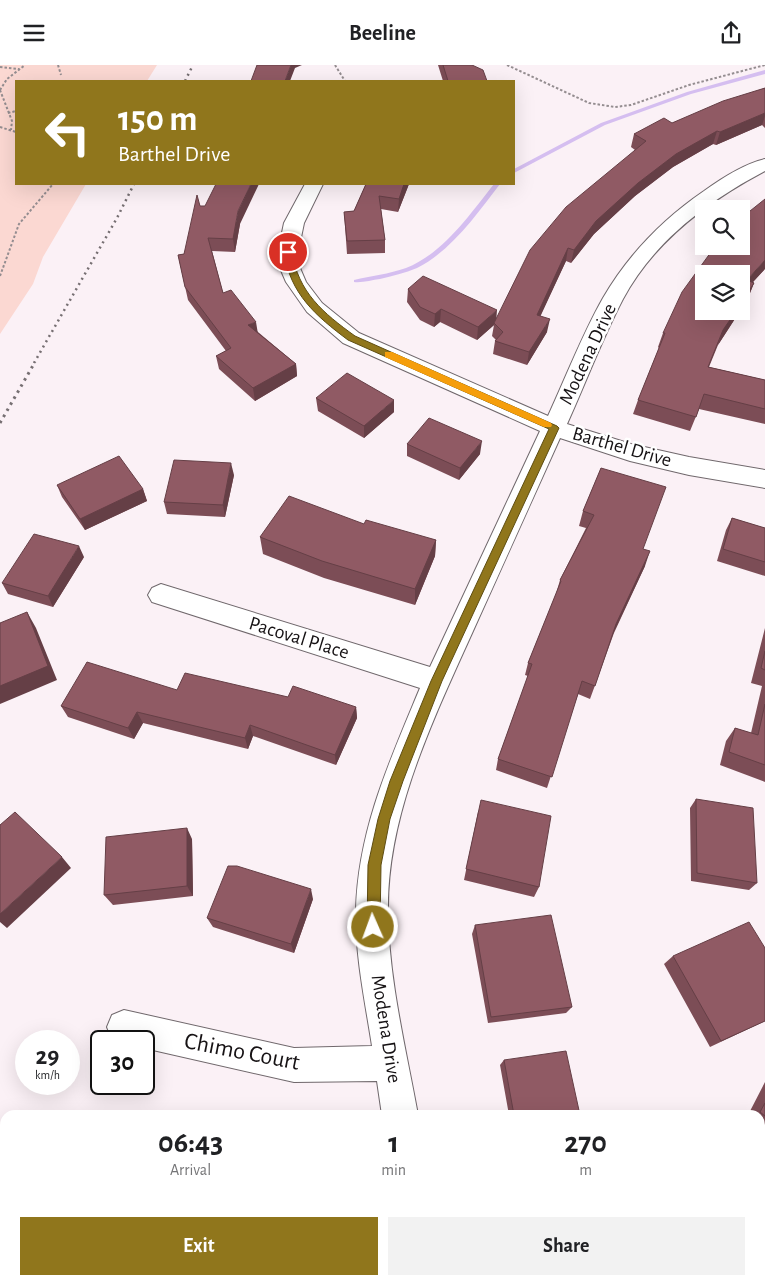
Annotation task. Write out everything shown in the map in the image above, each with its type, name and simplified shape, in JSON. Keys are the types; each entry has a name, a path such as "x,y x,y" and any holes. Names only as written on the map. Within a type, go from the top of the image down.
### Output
{"street":[{"name":"Modena Drive","path":"399,1110 376,961 372,910 375,865 384,819 396,781 437,681 613,299 638,260 688,210 720,189 765,165"},
{"name":"Barthel Drive","path":"314,185 290,235 288,252 290,266 305,297 326,320 351,338 554,428 630,452 688,466 765,479"},
{"name":"Pacoval Place","path":"161,595 437,681"},
{"name":"Chimo Court","path":"124,1027 294,1065 392,1063"}],"path":[{"path":"11,130 12,121 0,90 2,83 25,65"},
{"path":"58,65 60,75"},
{"path":"335,65 344,80"},
{"path":"507,65 589,103 615,107 631,105 690,85 765,65"},
{"path":"0,67 19,69"},
{"path":"8,113 15,111"},
{"path":"0,127 15,131"},
{"path":"0,276 19,224 52,185"}],"shaded area":[{"path":"0,65 157,65 148,80 15,80 15,185 85,185 43,257 33,284 0,334"}],"building":[{"path":"257,65 291,65 285,80 251,80"},
{"path":"443,65 472,65 483,70 487,80 448,80"},
{"path":"765,88 765,113 720,132 717,131 676,154 638,183 596,221 574,250 568,248 537,315 550,319 529,352 495,341 503,332 494,323 530,250 566,207 646,141 634,134 664,118 672,123 723,101"},
{"path":"216,185 251,185 238,211 233,239 208,238 223,293 231,290 256,322 248,325 296,364 253,388 216,356 231,348 185,287 178,255 184,254 197,195 200,206 205,206"},
{"path":"366,185 404,185 399,199 379,196 385,240 347,241 344,212 354,211"},
{"path":"765,199 765,260 750,277 750,265 702,265 709,255 750,255 750,211"},
{"path":"695,274 695,320 730,320 723,330 708,367 765,380 765,409 704,394 696,417 638,400 665,333 663,333 682,292"},
{"path":"423,276 497,310 478,327 441,309 435,314 420,307 408,289"},
{"path":"750,281 754,283 750,289"},
{"path":"347,373 394,400 364,426 316,398"},
{"path":"429,418 482,441 460,468 407,444"},
{"path":"119,456 143,489 80,519 57,485"},
{"path":"174,460 231,463 223,505 164,502"},
{"path":"601,468 666,487 643,549 650,551 616,624 595,686 582,681 552,777 498,759 532,664 528,663 560,580 594,515 583,511"},
{"path":"289,496 364,524 366,520 436,540 415,589 322,561 260,537"},
{"path":"732,518 765,528 765,562 723,549"},
{"path":"34,534 79,546 48,596 2,583"},
{"path":"27,612 48,666 0,686 0,623"},
{"path":"765,651 765,670 761,668"},
{"path":"87,662 177,690 185,673 288,697 293,686 356,707 335,755 250,725 245,738 137,712 128,728 61,706"},
{"path":"765,704 765,765 729,752 735,728 758,735"},
{"path":"696,799 753,808 757,883 697,873"},
{"path":"481,800 551,816 539,887 466,869"},
{"path":"15,812 62,857 0,914 0,825"},
{"path":"187,828 187,886 104,895 106,837"},
{"path":"228,866 237,866 311,889 291,944 207,918"},
{"path":"551,915 572,1007 491,1017 475,925"},
{"path":"749,922 765,948 765,1021 721,1041 673,956"},
{"path":"566,1051 579,1110 513,1110 504,1060"}],"waterway":[{"path":"515,170 603,124 689,93 765,72"},
{"path":"356,281 399,272 422,262 453,236 472,216 496,185"}],"railway":[{"path":"186,80 193,65"},
{"path":"34,363 117,218 134,185"},
{"path":"0,423 35,362"}],"slow traffic":[{"path":"388,355 547,425"}],"route":[{"path":"288,252 290,266 305,297 326,320 351,338 554,428 437,681 396,781 384,819 375,865 372,910 373,927"}]}
